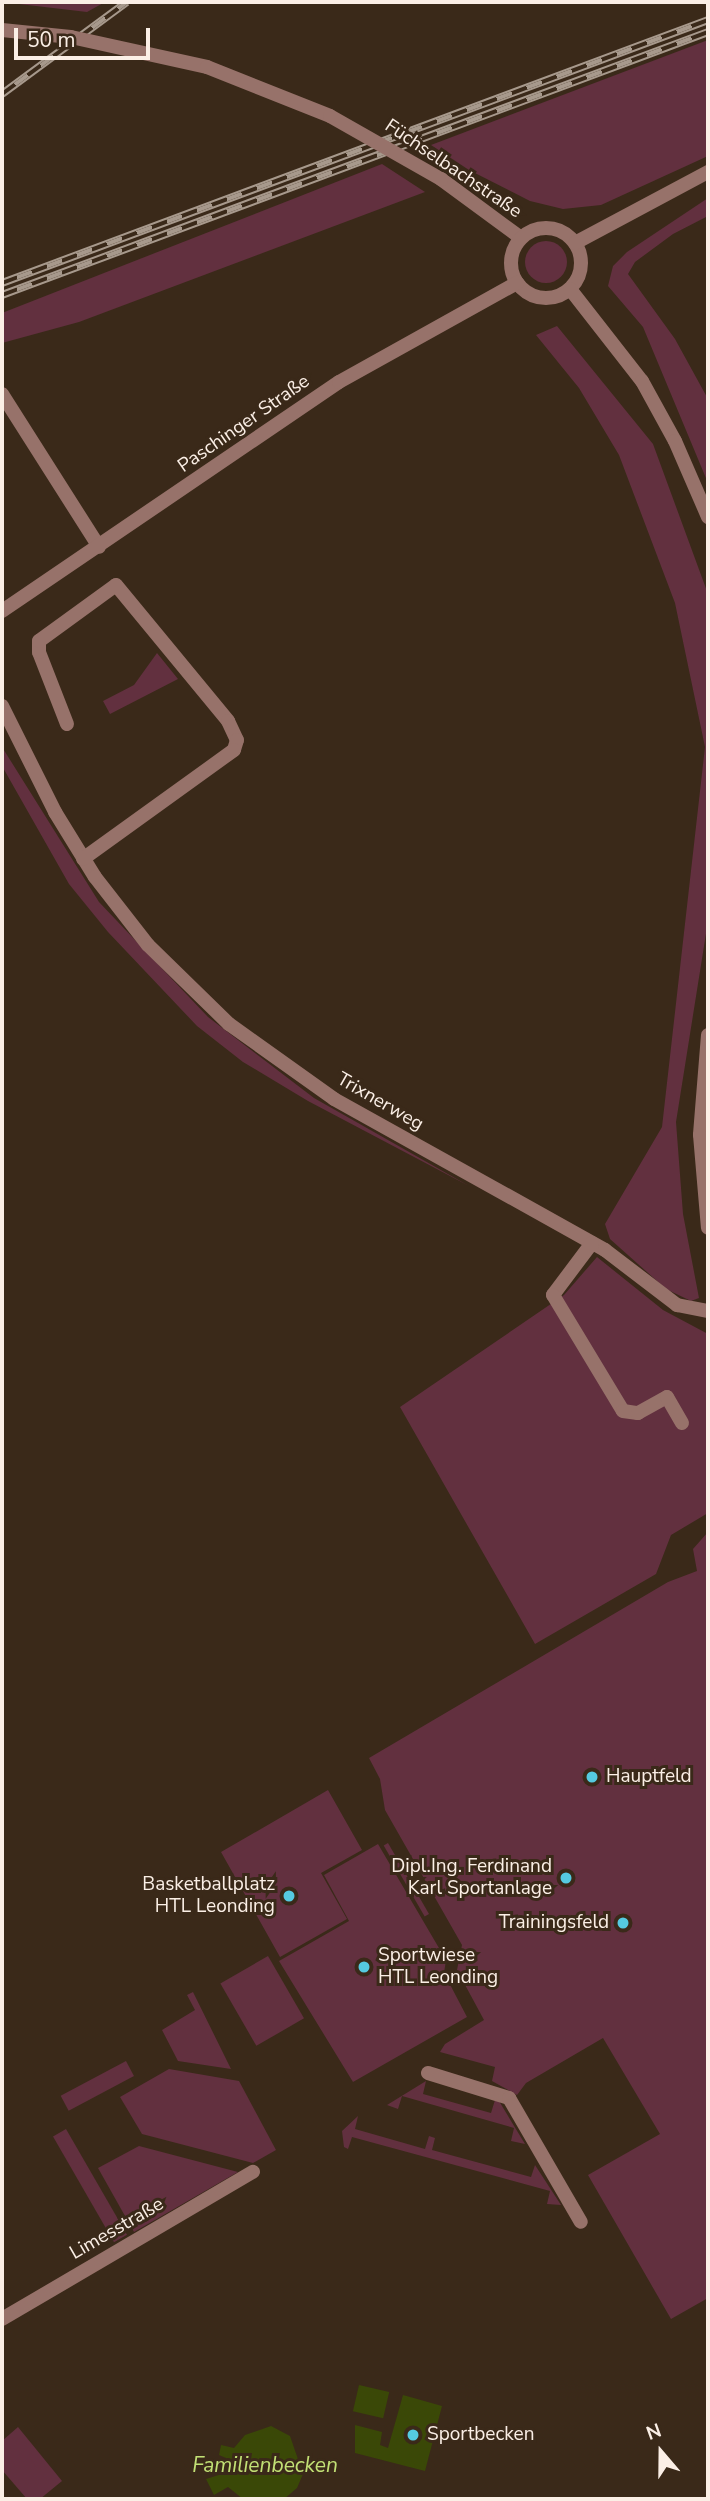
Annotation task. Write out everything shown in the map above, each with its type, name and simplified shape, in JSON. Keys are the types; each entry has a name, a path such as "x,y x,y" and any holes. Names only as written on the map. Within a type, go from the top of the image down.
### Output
{"street":[{"name":"Füchselbachstraße","path":"2,30 71,37 207,67 330,116 441,179 521,238"},
{"path":"575,243 708,172"},
{"path":"555,229 575,243 581,267 570,289 545,298 533,296 517,283 511,262 521,238 531,232 555,229"},
{"name":"Paschinger Straße","path":"2,611 348,375 517,283"},
{"path":"570,289 642,381 675,441 708,517"},
{"path":"2,394 99,547"},
{"path":"67,724 38,652 39,642 116,585 228,721 237,740 234,750 83,859"},
{"name":"Trixnerweg","path":"2,706 83,859 148,945 247,1038 334,1100 592,1243 677,1305 708,1311"},
{"path":"708,1035 700,1135 708,1228"},
{"path":"592,1243 553,1295 623,1411 638,1412 667,1397 682,1423"},
{"path":"428,2073 509,2098 581,2222"},
{"name":"Limesstraße","path":"2,2319 253,2172"}],"shaded area":[{"path":"2,2 105,2 87,12"},
{"path":"708,40 708,156 601,205 563,209 530,201 469,170 431,145"},
{"path":"382,164 425,192 79,322 2,343 2,313"},
{"path":"708,198 708,216 673,234 635,262 628,274 675,339 708,399 708,483 643,327 608,286 613,266 627,252"},
{"path":"546,241 561,247 567,262 561,277 546,283 531,277 525,262 531,247"},
{"path":"557,326 653,444 708,594 708,921 676,1122 683,1214 699,1298 691,1301 666,1289 610,1239 605,1224 662,1127 705,747 675,603 619,455 579,388 536,335"},
{"path":"157,653 178,679 110,714 103,701 134,685"},
{"path":"2,747 99,902 208,1017 314,1098 469,1186 308,1101 243,1062 197,1026 108,932 69,884 2,766"},
{"path":"597,1257 663,1310 708,1334 708,1513 671,1535 656,1574 535,1644 400,1407 564,1295"},
{"name":"Dipl.Ing. Ferdinand Karl Sportanlage","path":"708,1532 708,2298 671,2319 588,2175 660,2134 603,2038 526,2083 517,2095 492,2081 495,2067 440,2052 445,2044 484,2020 457,1970 462,1945 385,1810 380,1779 369,1758 668,1582 697,1571 693,1549"},
{"name":"Basketballplatz HTL Leonding","path":"328,1790 362,1850 321,1873 347,1919 280,1957 221,1852"},
{"path":"388,1843 429,1914 425,1917 384,1846"},
{"name":"Sportwiese HTL Leonding","path":"378,1844 446,1960 444,1973 467,2017 353,2082 279,1961 349,1921 324,1875"},
{"name":"Basketballplatz HTL Leonding","path":"268,1956 304,2018 256,2046 220,1984"},
{"path":"193,1992 231,2069 178,2061 162,2030 195,2010 187,1995"},
{"path":"126,2061 134,2076 69,2111 61,2096"},
{"path":"169,2069 239,2081 276,2150 253,2163 142,2134 120,2097"},
{"path":"426,2081 423,2094 491,2113 495,2100 499,2101 525,2144 511,2141 514,2128 402,2096 398,2109 387,2105"},
{"path":"358,2116 355,2129 425,2149 429,2136 435,2138 432,2150 531,2177 535,2165 561,2205 547,2204 550,2191 352,2137 348,2149 344,2147 342,2131"},
{"path":"66,2129 127,2235 114,2242 53,2136"},
{"path":"139,2146 238,2172 134,2232 98,2168"},
{"path":"18,2427 62,2481 40,2499 27,2499 2,2470 2,2441"}],"water":[{"path":"359,2385 389,2392 383,2418 353,2411"},
{"name":"Sportbecken","path":"403,2395 442,2406 425,2471 355,2453 355,2425 382,2432 380,2445 388,2448"},
{"name":"Familienbecken","path":"271,2426 290,2436 300,2465 306,2467 297,2488 284,2499 243,2499 228,2487 214,2495 206,2479 222,2474 221,2469 226,2467 226,2458 219,2455 221,2445 234,2448 245,2435"}],"railway":[{"path":"2,94 127,2"},
{"path":"2,283 708,20"},
{"path":"2,295 708,32"}],"place":[{"name":"Hauptfeld","path":"592,1777"},
{"name":"Dipl.Ing. Ferdinand Karl Sportanlage","path":"566,1878"},
{"name":"Basketballplatz HTL Leonding","path":"289,1896"},
{"name":"Trainingsfeld","path":"623,1923"},
{"name":"Sportwiese HTL Leonding","path":"364,1967"},
{"name":"Sportbecken","path":"413,2435"}]}
